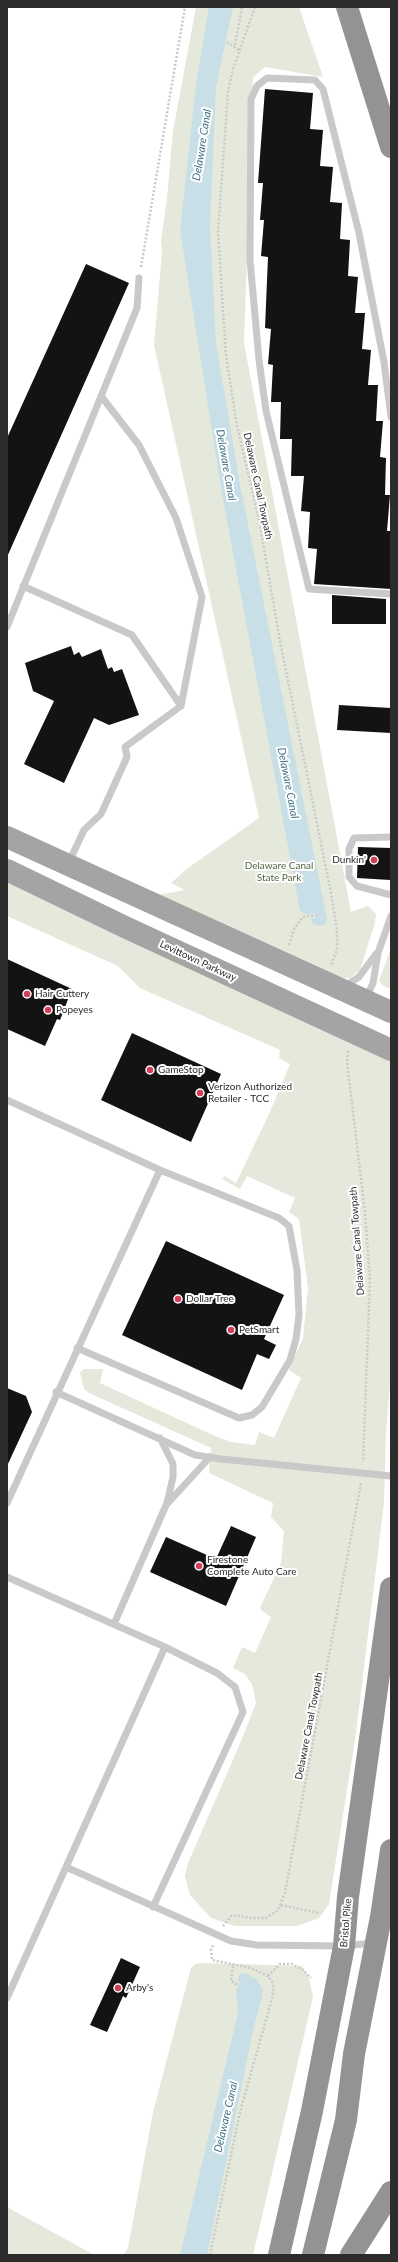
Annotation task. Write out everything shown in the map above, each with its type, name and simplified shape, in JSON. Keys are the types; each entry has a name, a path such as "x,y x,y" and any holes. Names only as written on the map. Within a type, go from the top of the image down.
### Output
{"highway":[{"path":"347,7 391,147"},
{"path":"382,122 391,159"},
{"name":"Bristol Pike","path":"279,2255 312,2112 344,1946 349,1890 391,1588"},
{"path":"313,2255 346,2120 354,2054 383,1944 391,1850"},
{"path":"351,2255 391,2192"}],"main road":[{"path":"7,837 366,999 391,1012"},
{"name":"Levittown Parkway","path":"7,870 127,928 391,1050"}],"lane":[{"path":"391,417 384,362 359,233 323,89 315,80 267,78 257,86 251,99 250,260 259,360 266,411 309,589 391,594"},
{"path":"7,627 137,308 139,278"},
{"path":"68,864 84,830 101,814 127,758 125,747 181,706 202,597 176,518 139,445 101,396"},
{"path":"23,586 132,635 181,706"},
{"path":"391,836 354,838 349,849 349,877 357,886 391,895"},
{"path":"366,999 373,983 378,952 391,916"},
{"path":"341,988 359,977 378,952"},
{"path":"7,1100 160,1170 279,1218 289,1226 297,1270 299,1315 296,1339 290,1360 262,1407 252,1416 239,1418 77,1348"},
{"path":"7,1503 56,1392 160,1170"},
{"path":"56,1392 195,1454 210,1457 391,1476"},
{"path":"114,1624 168,1503 173,1464 160,1438"},
{"path":"168,1503 210,1457"},
{"path":"7,1577 114,1624 217,1673 235,1687 243,1712 152,1907"},
{"path":"7,1998 165,1648"},
{"path":"66,1868 207,1932 244,1944 344,1946 383,1944"}],"path":[{"path":"139,278 185,7"},
{"path":"235,45 242,7"},
{"name":"Delaware Canal Towpath","path":"255,7 239,50 228,91 218,232 226,356 237,426 259,520 280,641 331,893 337,930 337,949 331,966"},
{"path":"227,42 235,45 239,50"},
{"path":"288,946 294,929 302,917 316,915"},
{"name":"Delaware Canal Towpath","path":"348,1050 347,1062 366,1212 370,1280 363,1455"},
{"name":"Delaware Canal Towpath","path":"281,1905 288,1877 361,1486"},
{"path":"225,1921 232,1915 252,1918 266,1918 278,1910 281,1905 319,1913"},
{"path":"210,2255 240,2112 273,1995 273,1983 268,1976 251,1968 233,1966 212,1960 211,1949"},
{"path":"268,1976 280,1964 292,1964 303,1970 311,1978"},
{"path":"233,1966 232,1981 239,1986"}],"green space":[{"name":"Delaware Canal State Park","path":"196,7 299,7 323,77 265,67 253,77 244,343 351,912 368,906 376,914 375,923 360,970 350,978 339,979 158,895 185,890 171,883 188,868 259,818 154,345 162,251 161,241 167,198 173,131"},
{"path":"7,879 391,1060 391,1372 386,1432 384,1503 356,1733 329,1904 319,1918 297,1926 235,1926 211,1918 190,1895 185,1876 188,1863 256,1703 252,1684 245,1674 233,1668 242,1647 255,1653 271,1617 260,1608 281,1563 284,1531 271,1517 273,1503 209,1473 211,1448 89,1393 84,1389 80,1373 84,1369 103,1369 100,1383 231,1442 255,1445 259,1432 274,1438 301,1378 289,1370 303,1338 308,1288 299,1219 289,1212 295,1198 247,1176 240,1189 222,1179 225,1176 236,1183 269,1114 290,1064 279,1058 280,1050 140,988 118,966 7,916"},
{"path":"391,948 391,989 383,986 379,981"},
{"path":"195,1964 302,1966 309,1978 313,1997 253,2255 123,2255 128,2248 153,2112 191,1968"},
{"path":"7,2207 94,2255 7,2255"}],"water":[{"name":"Delaware Canal","path":"209,7 233,7 216,87 210,225 216,343 240,484 327,919 326,924 319,926 312,923 311,918 316,918 315,913 306,914 300,911 222,494 180,230 196,84"},
{"name":"Delaware Canal","path":"240,1973 247,1974 257,1980 263,1990 254,2026 207,2255 180,2255 238,2013 236,1990 240,1983 238,1980"}],"building":[{"path":"265,89 313,93 310,129 323,130 320,166 333,167 330,202 342,203 340,239 350,240 348,276 358,277 355,313 365,313 362,349 371,350 368,385 378,385 376,421 383,421 380,457 386,458 385,495 390,495 387,531 391,531 391,589 314,584 317,549 308,548 310,512 301,511 304,476 291,476 292,439 280,439 281,402 271,402 273,365 268,364 271,329 265,328 268,257 261,256 264,220 260,220 263,183 258,183"},
{"path":"86,264 129,283 7,557 7,438"},
{"path":"332,595 386,599 386,624 332,624"},
{"path":"71,646 74,655 79,652 82,657 101,649 108,669 112,667 114,672 122,669 139,715 109,725 94,718 64,783 24,764 54,701 33,691 25,663"},
{"path":"339,705 391,708 391,733 337,730"},
{"name":"Dunkin'","path":"358,847 391,848 390,880 357,878"},
{"path":"7,959 72,989 60,1020 57,1019 45,1046 7,1029"},
{"path":"132,1033 221,1074 191,1142 101,1100"},
{"path":"166,1241 284,1295 264,1339 276,1345 269,1359 257,1354 242,1390 122,1335"},
{"path":"7,1388 26,1396 32,1412 7,1466"},
{"name":"Firestone Complete Auto Care","path":"231,1526 256,1537 226,1606 150,1572 166,1537 216,1559"},
{"name":"Arby's","path":"121,1958 140,1967 126,1998 123,1996 107,2032 90,2025"}],"place":[{"name":"Dunkin'","path":"374,860"},
{"name":"Hair Cuttery","path":"27,994"},
{"name":"Popeyes","path":"48,1010"},
{"name":"GameStop","path":"150,1070"},
{"name":"Verizon Authorized Retailer - TCC","path":"200,1093"},
{"name":"Dollar Tree","path":"178,1299"},
{"name":"PetSmart","path":"231,1330"},
{"name":"Firestone Complete Auto Care","path":"199,1566"},
{"name":"Arby's","path":"118,1988"}]}
